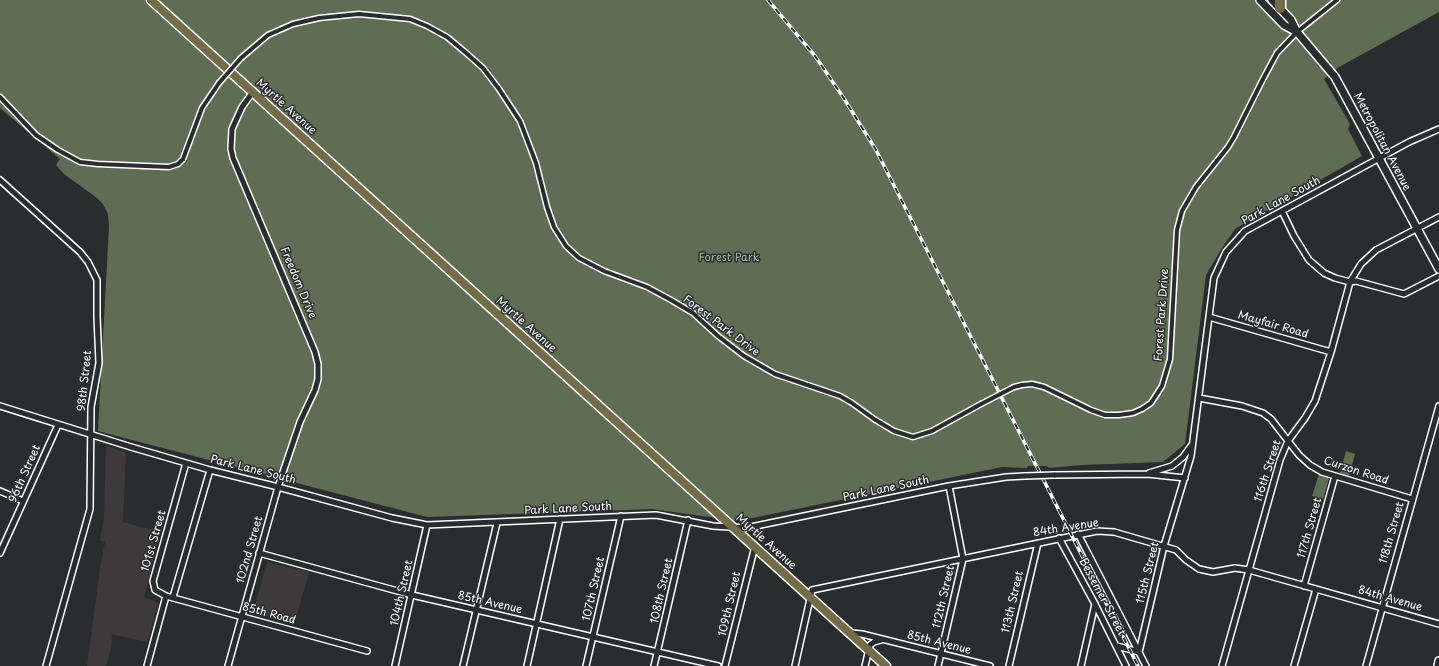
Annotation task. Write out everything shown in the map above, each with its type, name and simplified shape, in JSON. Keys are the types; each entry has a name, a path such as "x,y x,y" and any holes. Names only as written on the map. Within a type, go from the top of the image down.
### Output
{"main road":[{"name":"Myrtle Avenue","path":"151,0 886,666"},
{"name":"Metropolitan Avenue","path":"1260,0 1284,25 1297,32"},
{"name":"Metropolitan Avenue","path":"1272,0 1280,4 1297,32 1335,77 1439,269"},
{"path":"1438,666 1439,661"}],"street":[{"name":"Forest Park Drive","path":"0,97 36,135 58,150 80,162 169,167 178,164 183,159 202,108 220,83 241,58 268,35 293,24 319,18 359,14 410,19 447,37 483,68 499,89 520,121 536,163 547,207 554,227 566,246 579,258 604,271 647,287 693,313 718,336 744,356 775,374 840,396 852,403 874,420 894,431 913,437 932,431 980,404 1014,387 1022,385 1032,384 1044,387 1091,410 1105,415 1119,416 1133,413 1151,403 1164,381 1170,359 1178,230 1182,211 1193,192 1228,147 1277,53 1297,32 1337,0"},
{"name":"Freedom Drive","path":"253,92 242,107 232,129 233,158 296,303 315,352 318,364 318,379 315,390 300,422 278,486"},
{"name":"Park Lane South","path":"0,406 58,425 210,470 278,486 392,518 427,525 656,515 713,526 746,528 948,486 1006,477 1147,474 1185,478 1193,443 1214,278 1226,252 1244,231 1409,142 1439,129"},
{"name":"98th Street","path":"0,180 80,252 95,273 97,280 99,363 91,407 92,435 90,509 46,666"},
{"path":"1282,211 1294,236 1309,260 1324,273 1336,278 1350,282 1356,281 1404,294 1439,276"},
{"name":"116th Street","path":"1222,666 1280,460 1288,441 1305,418 1315,401 1331,352 1350,282 1361,264 1376,250 1439,217"},
{"name":"Mayfair Road","path":"1209,317 1331,352"},
{"name":"Curzon Road","path":"1199,398 1242,406 1263,413 1271,419 1299,455 1310,465 1335,476 1412,499"},
{"name":"118th Street","path":"1366,666 1439,406"},
{"name":"96th Street","path":"0,553 58,425"},
{"name":"Park Lane South","path":"1147,474 1172,466 1183,457 1193,443"},
{"name":"101st Street","path":"166,596 155,590 153,581 186,463"},
{"path":"172,598 210,470"},
{"name":"117th Street","path":"1304,586 1335,476"},
{"name":"115th Street","path":"1139,652 1164,546 1185,478"},
{"name":"102nd Street","path":"228,666 278,486"},
{"name":"112th Street","path":"938,666 963,558 948,486"},
{"path":"0,491 23,502"},
{"name":"107th Street","path":"586,666 621,516"},
{"path":"527,666 560,519"},
{"name":"108th Street","path":"654,666 688,520"},
{"path":"463,666 497,523"},
{"name":"104th Street","path":"395,666 427,525"},
{"name":"84th Avenue","path":"811,598 812,590 1097,531 1114,532 1176,550 1186,560 1199,569 1213,572 1234,568 1249,570 1439,624"},
{"path":"1078,534 1146,666"},
{"name":"Bessemer Street","path":"1059,538 1117,646 1126,666"},
{"name":"113th Street","path":"1009,666 1038,543"},
{"name":"109th Street","path":"725,666 754,546"},
{"name":"85th Avenue","path":"259,552 412,595 718,666"},
{"path":"1294,666 1316,589"},
{"path":"147,666 166,596"},
{"name":"85th Road","path":"166,596 367,651"},
{"path":"795,666 811,598"},
{"path":"1081,666 1095,604"},
{"name":"85th Avenue","path":"850,633 990,666"},
{"path":"865,666 870,644 884,640"},
{"path":"1117,646 1139,652"}],"shaded area":[{"path":"106,446 126,453 123,522 160,532 144,597 158,603 147,642 112,634 111,648 106,666 87,666 105,542 100,540 104,518"},
{"path":"267,562 309,572 294,625 253,613"}],"green space":[{"name":"Forest Park","path":"0,0 1439,0 1439,12 1339,67 1324,79 1350,124 1348,129 1362,156 1235,229 1222,248 1206,275 1185,444 1163,462 1081,465 1049,468 1047,466 1028,466 1027,468 1002,467 738,521 652,509 427,517 98,431 109,226 108,214 103,204 97,198 64,174 56,165 60,159 0,108"},
{"path":"1346,451 1355,454 1349,476 1340,473"},
{"path":"1319,474 1329,478 1323,499 1312,496"}],"railway":[{"path":"768,0 815,56 876,150 1138,666"}]}
